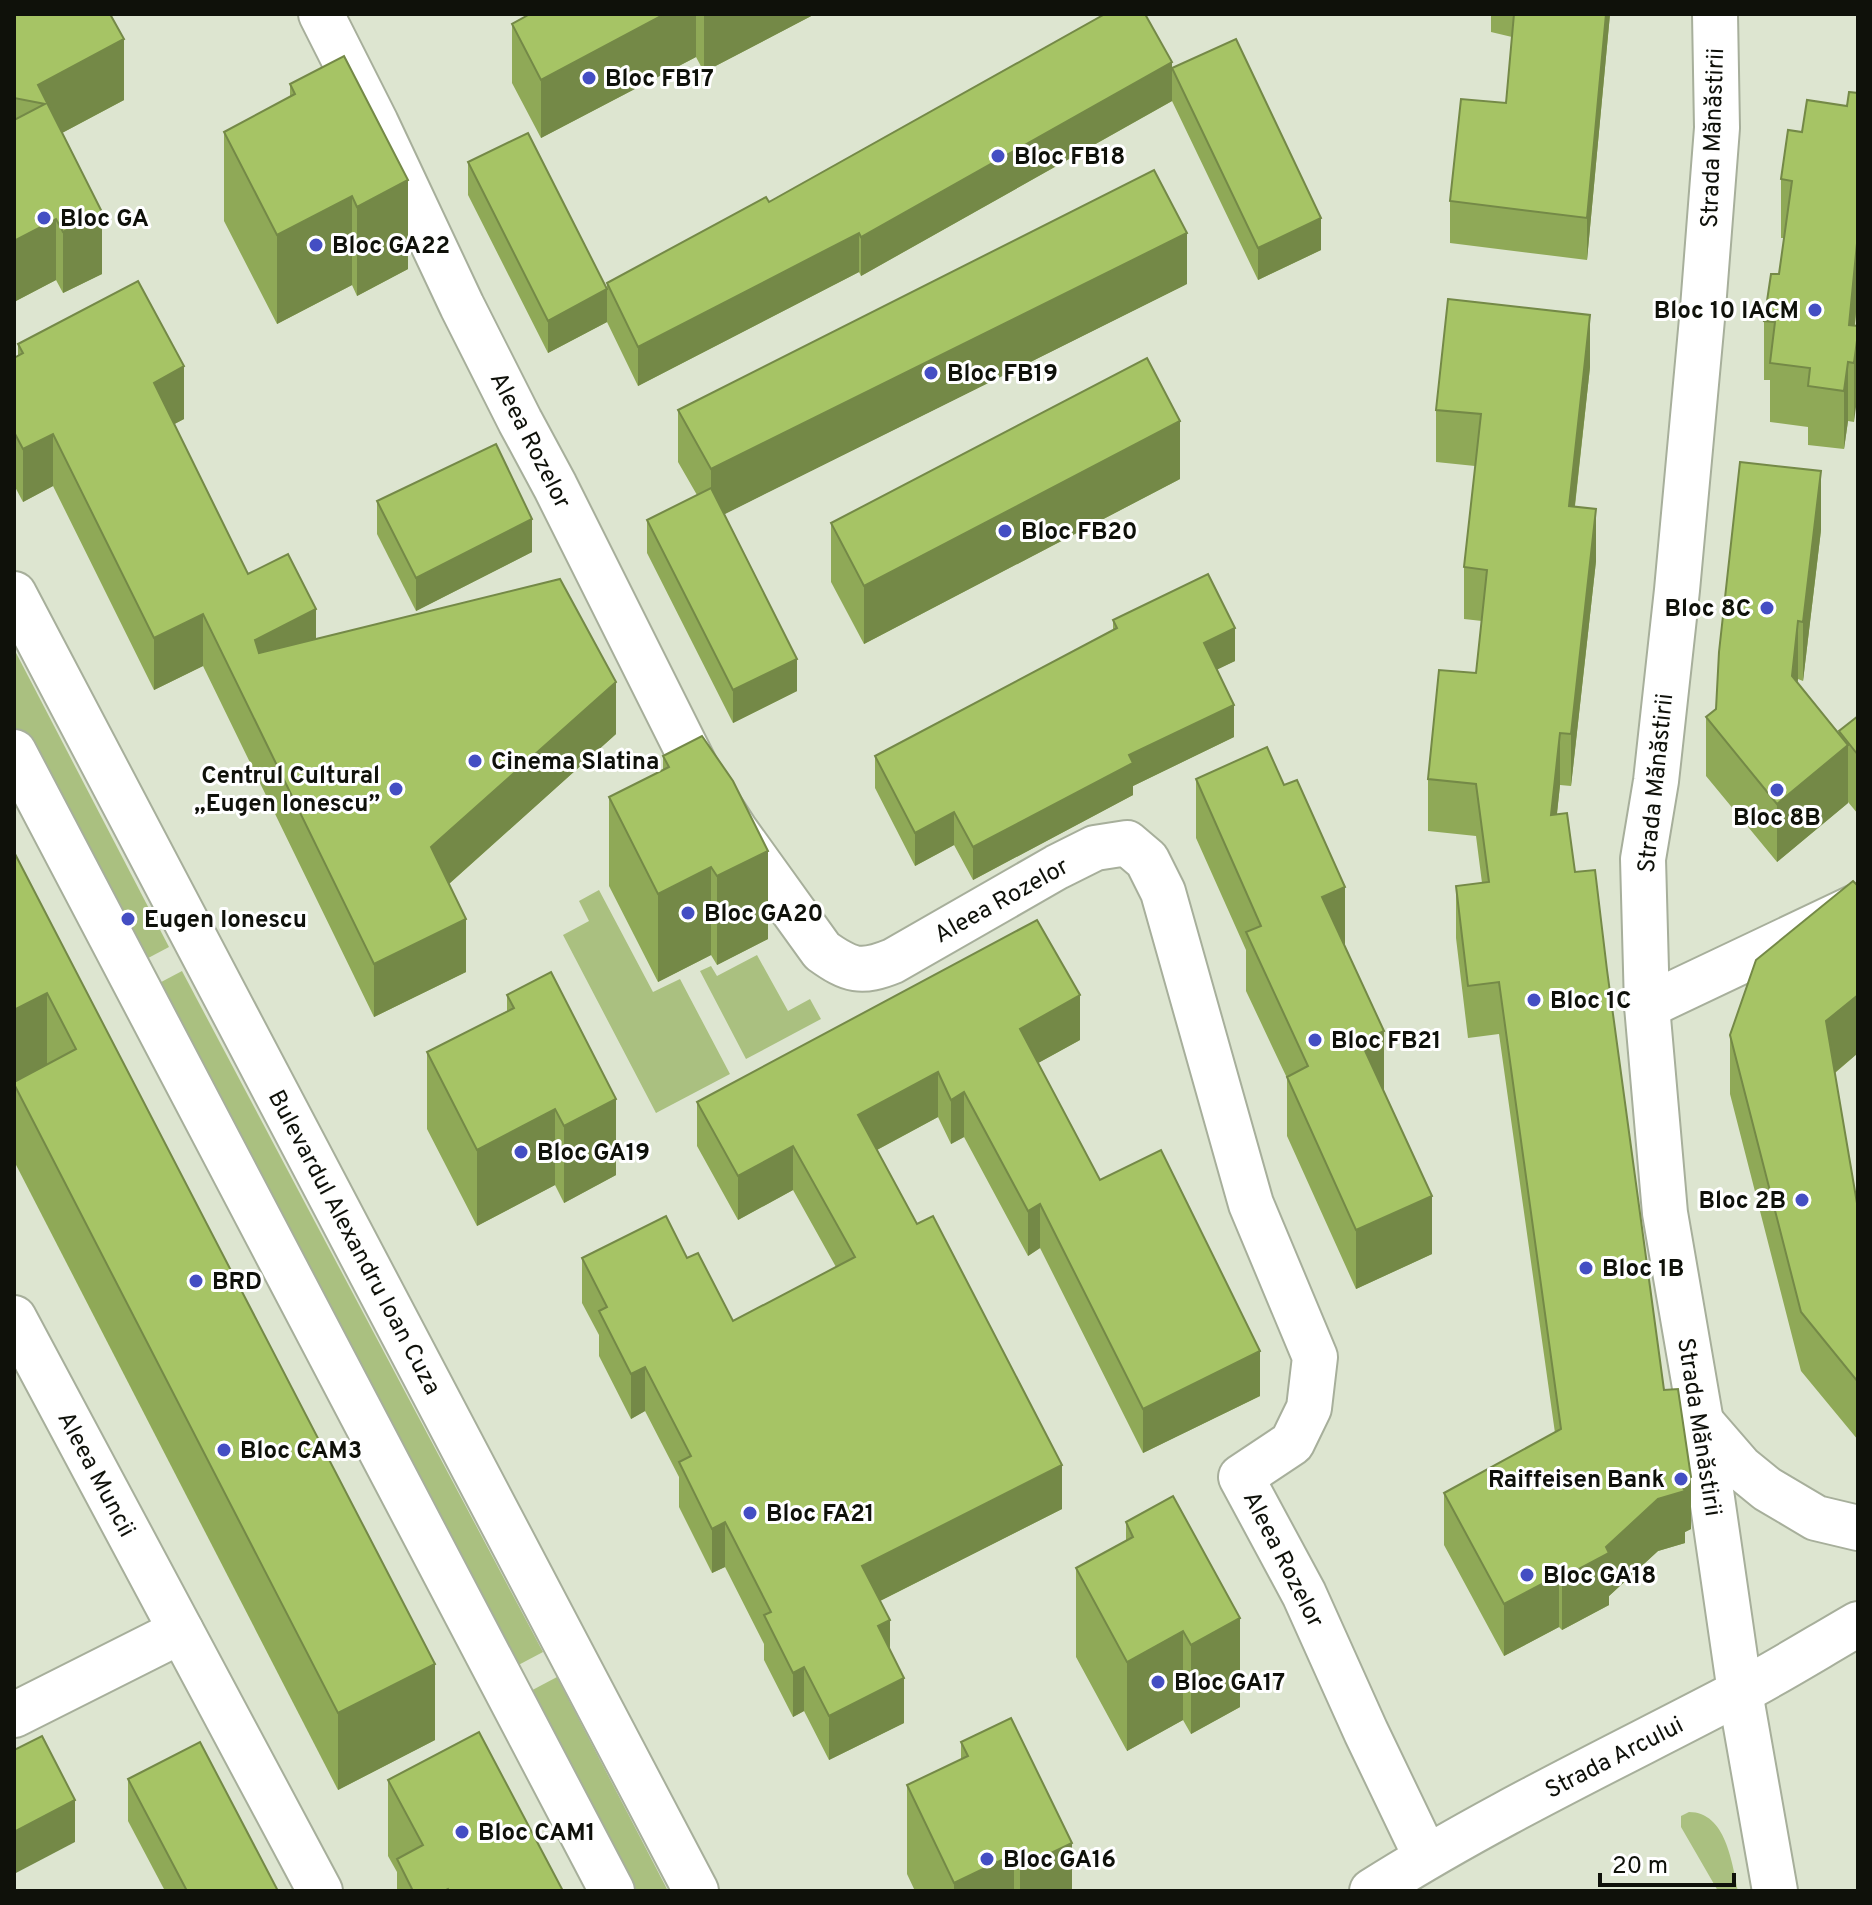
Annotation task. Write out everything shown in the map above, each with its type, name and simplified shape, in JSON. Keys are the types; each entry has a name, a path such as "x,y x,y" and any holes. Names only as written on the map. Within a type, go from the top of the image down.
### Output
{"street":[{"name":"Aleea Rozelor","path":"321,14 462,306 701,778 822,951 849,968 874,969 1095,848 1127,843 1147,860 1163,892 1251,1204 1315,1357 1309,1408 1292,1443 1241,1477 1304,1594 1426,1857"},
{"name":"Strada Mănăstirii","path":"1715,14 1717,128 1704,293 1677,590 1656,781 1643,859 1647,1006 1665,1213 1701,1422 1740,1692 1775,1891"},
{"name":"Bulevardul Alexandru Ioan Cuza","path":"14,594 696,1891"},
{"path":"14,752 612,1891"},
{"path":"1647,1006 1858,906"},
{"name":"Aleea Muncii","path":"14,1318 320,1891"},
{"path":"1701,1422 1740,1467 1767,1489 1816,1518 1858,1528"},
{"name":"Strada Arcului","path":"1372,1891 1426,1857 1740,1692 1858,1624"},
{"path":"14,1715 181,1631"}],"green space":[{"path":"14,649 169,947 135,965 14,735"},
{"path":"599,890 653,992 680,979 730,1074 656,1113 563,935 589,921 579,901"},
{"path":"757,955 788,1011 810,999 821,1019 746,1059 700,971 711,966 717,976"},
{"path":"182,971 543,1652 509,1670 148,989"},
{"path":"557,1677 668,1891 628,1891 523,1695"},
{"path":"1689,1812 1711,1820 1719,1830 1730,1854 1738,1891 1718,1891 1681,1827 1681,1816"}],"building":[{"path":"14,14 110,14 124,39 38,85 102,212 63,232 56,219 14,241 14,120 45,104 14,98"},
{"path":"530,14 665,14 541,80 512,24"},
{"path":"1105,14 1145,14 1172,62 861,237 859,233 638,347 607,283 766,197 769,202"},
{"path":"1514,14 1606,14 1587,218 1450,201 1461,99 1506,103"},
{"path":"1236,39 1321,218 1258,248 1172,68"},
{"path":"344,56 408,180 357,207 352,196 277,235 224,132 295,94 290,84"},
{"name":"Bloc 10 IACM","path":"1849,92 1858,93 1858,233 1849,325 1858,326 1858,333 1854,363 1848,362 1844,391 1808,386 1810,368 1770,363 1775,322 1764,321 1771,274 1779,274 1792,181 1781,179 1788,130 1802,132 1807,100 1847,106"},
{"path":"528,133 607,289 548,321 468,162"},
{"path":"1154,170 1187,233 711,469 678,410"},
{"path":"138,281 184,366 154,383 248,574 288,554 316,609 255,640 259,653 560,579 616,682 431,847 466,919 374,964 203,614 154,638 53,434 23,449 14,432 14,358 23,353 18,344"},
{"path":"1448,299 1590,315 1569,506 1596,509 1571,734 1560,733 1551,815 1567,813 1575,872 1595,870 1664,1390 1678,1389 1691,1477 1680,1483 1685,1491 1658,1499 1606,1547 1609,1553 1504,1604 1444,1493 1561,1429 1499,982 1468,986 1456,886 1489,882 1476,784 1428,779 1439,670 1476,673 1487,570 1464,567 1481,414 1436,410"},
{"path":"1147,358 1180,421 864,586 831,523"},
{"path":"496,444 532,519 416,578 377,501"},
{"path":"1740,462 1821,471 1803,622 1798,621 1792,676 1848,745 1777,804 1706,717 1716,709 1719,652"},
{"path":"711,488 797,659 733,690 647,520"},
{"path":"1208,574 1235,628 1204,643 1234,705 1129,755 1133,763 973,847 954,812 915,833 875,756 1117,628 1113,620"},
{"path":"1858,716 1858,755 1839,731"},
{"path":"702,736 733,781 768,851 717,876 711,867 658,894 609,797 669,767 663,756"},
{"path":"1267,747 1284,785 1297,780 1345,887 1322,897 1384,1031 1361,1042 1432,1196 1356,1230 1287,1077 1308,1066 1246,932 1261,926 1196,779"},
{"name":"Bloc CAM3","path":"14,852 435,1664 338,1713 14,1084 76,1049 47,993 14,1010"},
{"name":"Bloc 2B","path":"1853,881 1858,886 1858,995 1826,1021 1858,1209 1858,1382 1801,1312 1730,1035 1756,960"},
{"path":"1037,920 1080,995 1020,1029 1100,1180 1161,1150 1260,1351 1143,1409 1040,1204 1028,1211 964,1092 951,1100 938,1072 858,1115 917,1224 933,1216 1062,1465 862,1566 890,1620 878,1626 904,1678 829,1716 804,1667 793,1673 764,1615 771,1612 725,1522 712,1529 679,1462 691,1456 645,1367 631,1374 599,1311 607,1307 582,1258 666,1216 687,1258 698,1253 733,1321 855,1257 793,1146 738,1176 697,1102"},
{"path":"551,972 616,1099 564,1126 555,1109 477,1150 427,1052 514,1008 507,995"},
{"path":"1173,1496 1240,1618 1191,1645 1183,1631 1127,1662 1076,1568 1133,1537 1126,1522"},
{"path":"1011,1718 1072,1843 1020,1868 1014,1854 954,1883 907,1785 968,1756 961,1742"},
{"path":"479,1732 563,1891 413,1891 397,1859 423,1845 388,1780"},
{"path":"42,1736 75,1800 14,1832 14,1750"},
{"path":"200,1742 278,1891 187,1891 128,1779"}],"place":[{"name":"Bloc FB17","path":"589,78"},
{"name":"Bloc FB18","path":"998,156"},
{"name":"Bloc GA","path":"44,218"},
{"name":"Bloc GA22","path":"316,245"},
{"name":"Bloc 10 IACM","path":"1815,310"},
{"name":"Bloc FB19","path":"931,373"},
{"name":"Bloc FB20","path":"1005,531"},
{"name":"Bloc 8C","path":"1767,608"},
{"name":"Cinema Slatina","path":"475,761"},
{"name":"Centrul Cultural „Eugen Ionescu”","path":"396,789"},
{"name":"Bloc 8B","path":"1777,790"},
{"name":"Bloc GA20","path":"688,913"},
{"name":"Eugen Ionescu","path":"128,919"},
{"name":"Bloc 1C","path":"1534,1000"},
{"name":"Bloc FB21","path":"1315,1040"},
{"name":"Bloc GA19","path":"521,1152"},
{"name":"Bloc 2B","path":"1802,1200"},
{"name":"Bloc 1B","path":"1586,1268"},
{"name":"BRD","path":"196,1281"},
{"name":"Bloc CAM3","path":"224,1450"},
{"name":"Raiffeisen Bank","path":"1681,1479"},
{"name":"Bloc FA21","path":"750,1513"},
{"name":"Bloc GA18","path":"1527,1575"},
{"name":"Bloc GA17","path":"1158,1682"},
{"name":"Bloc CAM1","path":"462,1832"},
{"name":"Bloc GA16","path":"987,1859"}]}
